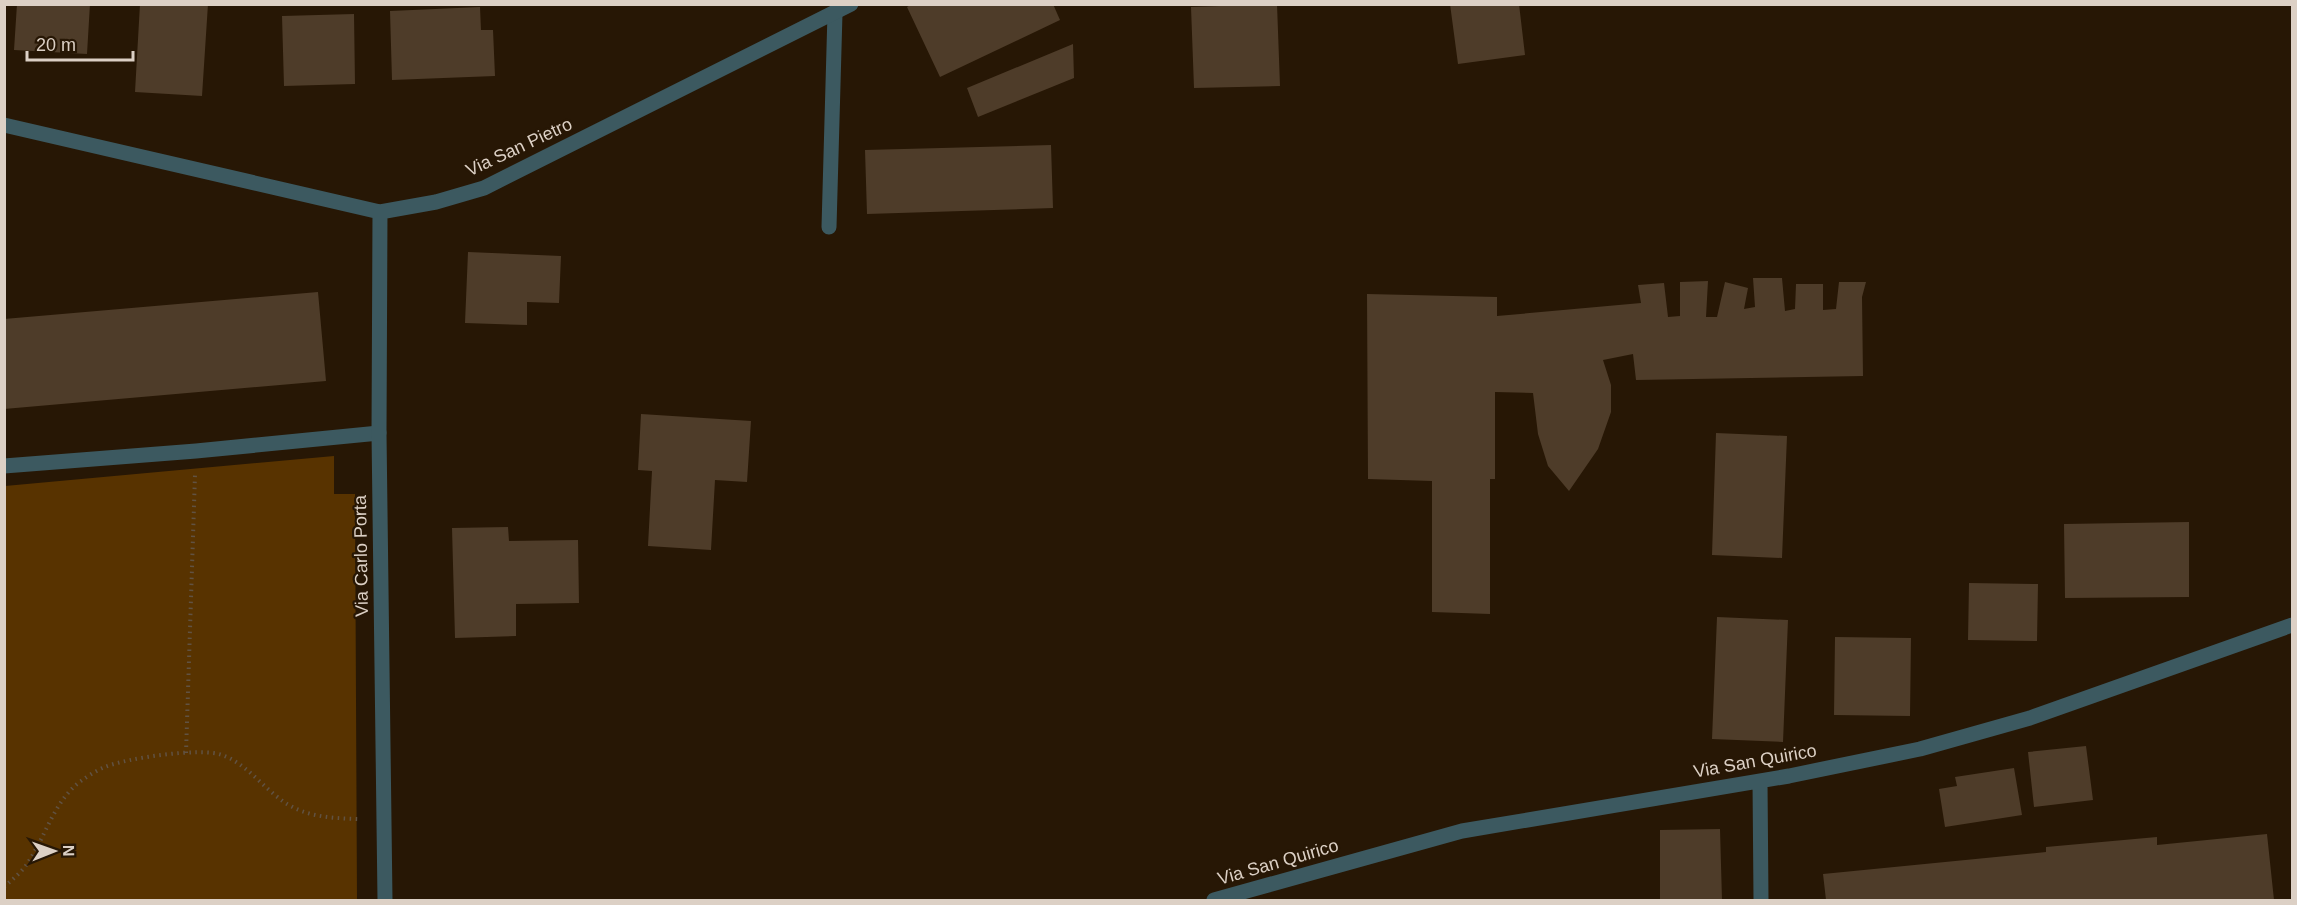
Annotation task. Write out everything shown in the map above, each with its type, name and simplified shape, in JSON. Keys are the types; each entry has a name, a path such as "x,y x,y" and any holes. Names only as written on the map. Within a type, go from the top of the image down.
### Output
{"street":[{"name":"Via San Pietro","path":"4,124 380,212 436,202 484,188 851,4"},
{"path":"829,227 835,13"},
{"name":"Via Carlo Porta","path":"380,212 379,433 385,900"},
{"path":"4,466 196,451 379,433"},
{"name":"Via San Quirico","path":"1214,900 1253,895 1462,831 1760,782 1920,749 2030,718 2292,625"},
{"path":"1760,782 1761,900"}],"path":[{"path":"186,753 196,451"},
{"path":"4,887 24,868 61,802 80,781 106,766 140,758 200,752 222,754 240,764 281,800 302,812 326,818 384,821"}],"shaded area":[{"path":"334,456 334,494 355,494 357,900 5,900 5,486"}],"building":[{"path":"17,4 90,4 87,54 14,50"},
{"path":"140,4 208,4 202,96 135,92"},
{"path":"912,4 1053,4 1060,20 940,77 907,7"},
{"path":"1277,4 1280,86 1194,88 1191,7"},
{"path":"1450,4 1519,4 1525,55 1458,64"},
{"path":"480,7 481,30 493,30 495,76 392,80 390,11"},
{"path":"354,14 355,84 284,86 282,16"},
{"path":"1073,44 1074,78 978,117 967,88"},
{"path":"1051,145 1053,208 867,214 865,150"},
{"path":"468,252 561,256 559,303 527,302 527,325 465,323"},
{"path":"1753,278 1782,278 1785,311 1795,309 1796,284 1823,284 1823,310 1836,309 1839,282 1866,282 1862,297 1863,376 1636,380 1633,354 1603,360 1611,385 1611,412 1598,449 1569,491 1548,466 1538,434 1533,393 1495,392 1495,479 1490,479 1490,614 1432,612 1432,481 1368,479 1367,294 1497,297 1497,316 1641,303 1638,285 1664,283 1668,317 1680,316 1680,282 1708,281 1706,317 1717,317 1725,282 1748,288 1744,309 1755,307"},
{"path":"318,292 326,381 4,409 4,319"},
{"path":"641,414 751,421 747,482 715,480 711,550 648,546 652,471 638,470"},
{"path":"1716,433 1787,436 1782,558 1712,555"},
{"path":"2189,522 2189,597 2065,598 2064,524"},
{"path":"508,527 509,541 578,540 579,603 516,604 516,636 455,638 452,528"},
{"path":"1969,583 2038,584 2037,641 1968,640"},
{"path":"1717,617 1788,620 1783,742 1712,739"},
{"path":"1835,637 1911,638 1910,716 1834,715"},
{"path":"2086,746 2093,800 2034,807 2028,752"},
{"path":"2014,768 2022,815 1945,827 1939,789 1957,786 1955,777"},
{"path":"1720,829 1722,900 1660,900 1660,830"},
{"path":"2267,834 2274,900 1826,900 1823,874 2046,852 2046,847 2157,837 2157,845"}]}
